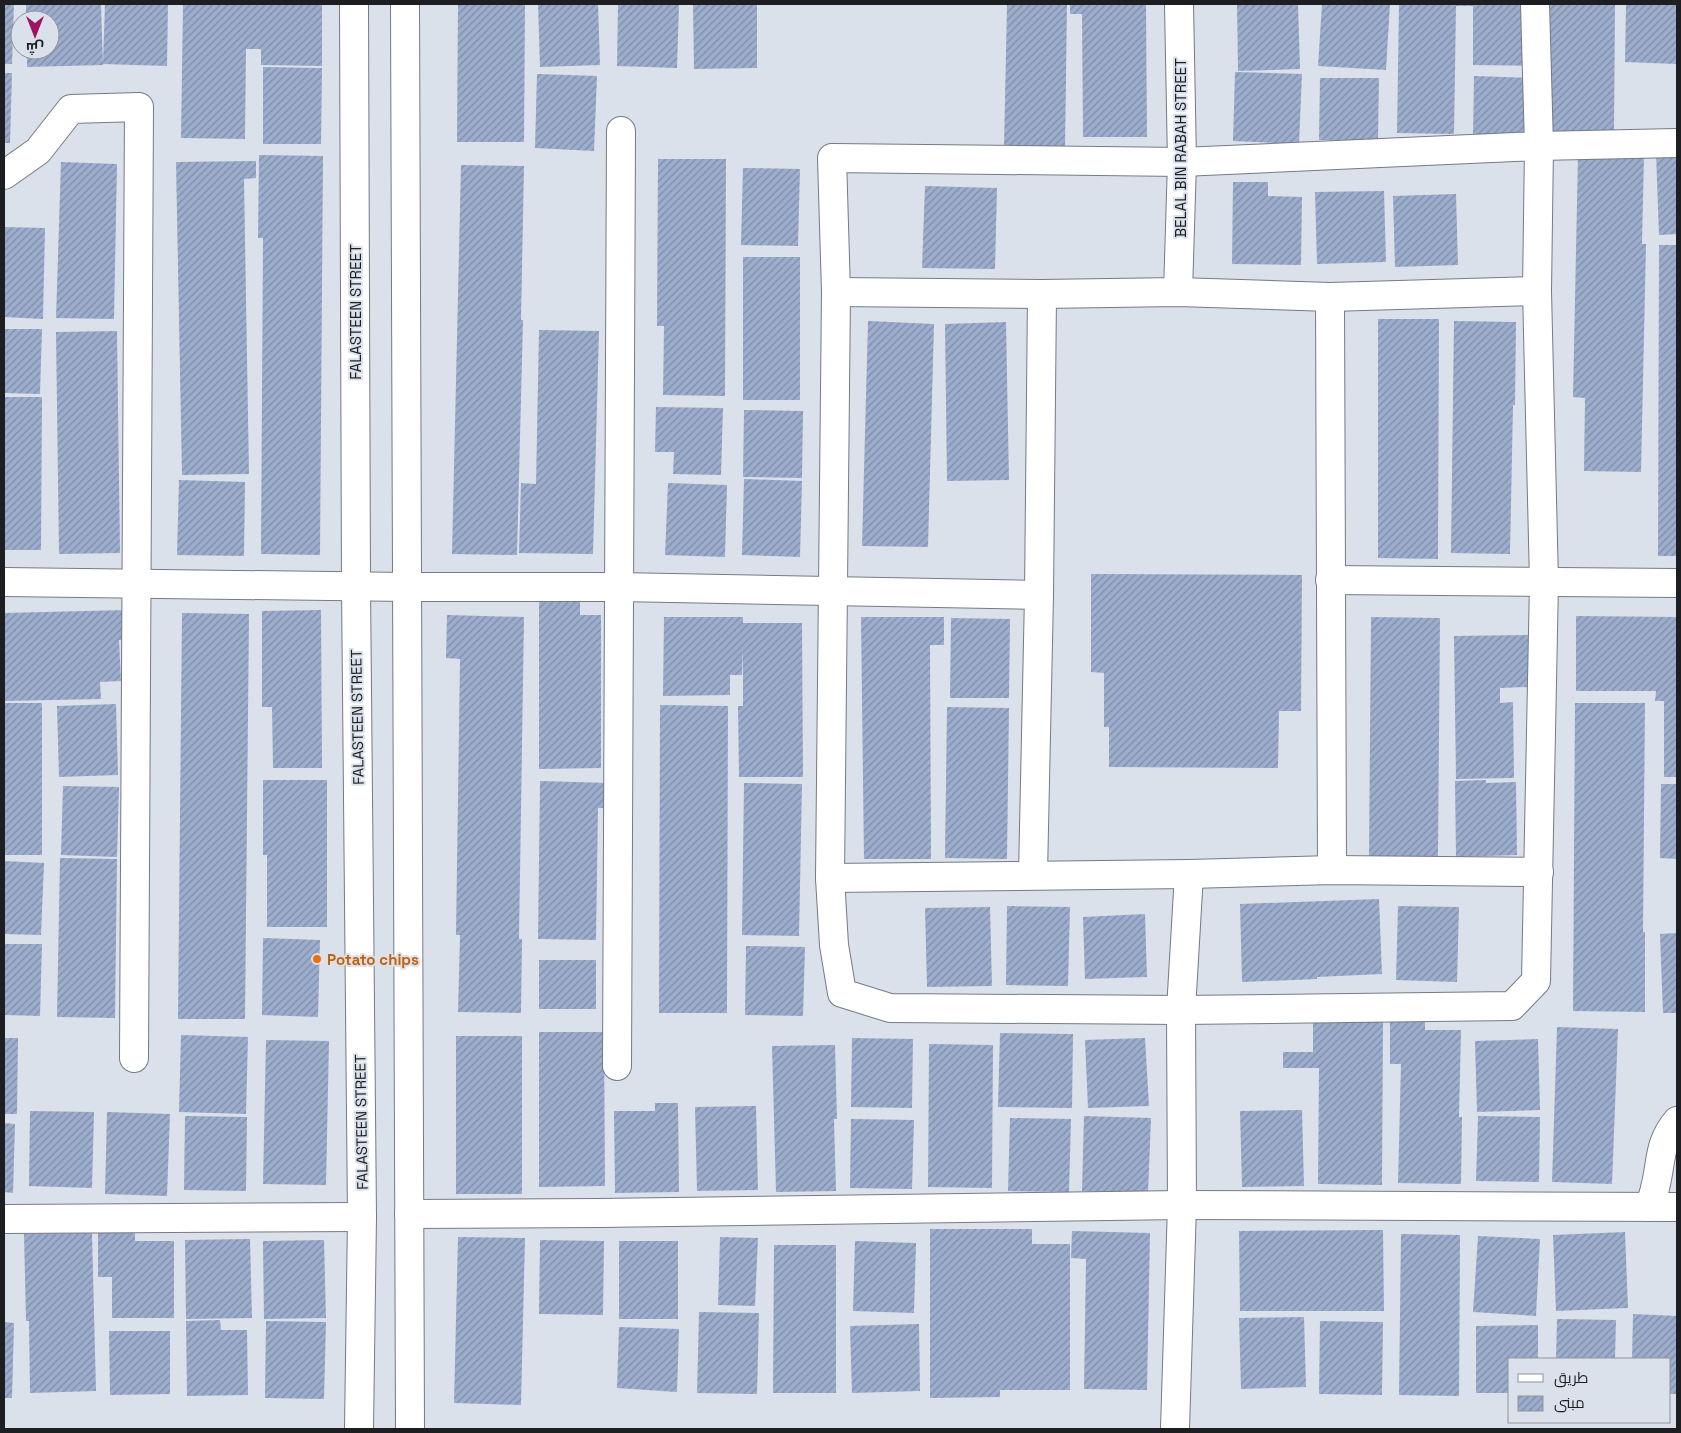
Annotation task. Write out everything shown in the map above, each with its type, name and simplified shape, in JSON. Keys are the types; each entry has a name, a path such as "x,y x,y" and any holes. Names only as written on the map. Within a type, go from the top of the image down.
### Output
{"street":[{"name":"FALASTEEN STREET","path":"354,4 356,586 362,1217 359,1429"},
{"path":"405,4 410,1429"},
{"name":"BELAL BIN RABAH STREET","path":"1178,292 1182,162 1179,4"},
{"path":"1535,4 1539,146 1537,291 1544,582 1536,982 1512,1006 1181,1010 890,1008 842,993 834,945 830,878 836,292 832,158 1182,162 1539,146 1677,143"},
{"path":"4,175 38,151 71,110 139,107 134,1058"},
{"path":"616,1066 621,131"},
{"path":"836,292 1042,294 1178,292 1330,297 1537,291"},
{"path":"1033,876 1039,595 1042,294"},
{"path":"1330,297 1332,870"},
{"path":"1330,580 1677,583"},
{"path":"4,582 407,587 618,587 1039,595"},
{"path":"830,878 1189,874 1332,870 1539,872"},
{"path":"1175,1429 1182,1205 1181,1010 1189,874"},
{"path":"1649,1207 1655,1188 1660,1156 1669,1131 1677,1121"},
{"path":"409,1214 1182,1205 1677,1207"},
{"path":"4,1219 362,1217"}],"building":[{"path":"4,4 14,4 14,10 10,10 10,60 12,60 12,64 4,64"},
{"path":"26,4 101,4 103,65 27,67 27,60 60,60 60,10 26,10"},
{"path":"105,4 168,4 167,66 103,64"},
{"path":"183,4 322,4 322,66 261,65 261,49 246,49 245,139 181,138"},
{"path":"458,4 525,4 524,142 457,142"},
{"path":"538,4 598,4 600,65 540,67"},
{"path":"618,4 679,4 677,68 617,66"},
{"path":"693,4 757,4 757,68 694,69"},
{"path":"1007,4 1067,4 1065,148 1004,147"},
{"path":"1070,4 1146,4 1147,137 1083,137 1082,14 1070,14"},
{"path":"1237,4 1298,4 1300,69 1238,71"},
{"path":"1322,4 1390,4 1386,70 1318,66"},
{"path":"1399,4 1615,4 1614,132 1544,132 1545,66 1473,65 1473,6 1456,6 1454,134 1397,133"},
{"path":"1626,4 1677,4 1677,64 1625,62"},
{"path":"263,67 322,68 321,144 263,144"},
{"path":"1235,72 1302,74 1299,144 1233,141"},
{"path":"4,73 12,73 10,143 4,143"},
{"path":"537,74 597,76 594,151 535,148"},
{"path":"1474,76 1536,78 1534,140 1473,138"},
{"path":"1320,78 1379,78 1378,140 1319,140"},
{"path":"1677,152 1677,234 1659,235 1656,153"},
{"path":"1578,154 1644,155 1642,244 1646,244 1641,472 1584,471 1585,398 1573,397"},
{"path":"259,155 323,156 320,555 261,554 263,238 258,238"},
{"path":"658,159 726,159 725,396 663,395 664,326 657,326"},
{"path":"256,161 256,178 244,179 249,474 182,475 176,162"},
{"path":"61,162 117,164 114,319 56,318"},
{"path":"461,165 524,166 521,320 523,320 517,555 452,554"},
{"path":"743,168 800,169 798,246 741,245"},
{"path":"1233,182 1268,182 1268,196 1302,197 1301,265 1232,264"},
{"path":"925,186 997,188 995,269 922,268"},
{"path":"1384,191 1386,262 1317,264 1315,192"},
{"path":"1456,194 1458,265 1395,267 1393,196"},
{"path":"4,227 45,228 43,319 4,317"},
{"path":"1659,245 1677,245 1677,556 1658,556"},
{"path":"743,257 800,257 800,400 743,400"},
{"path":"1378,319 1439,319 1438,559 1378,558"},
{"path":"868,321 934,324 928,547 862,546"},
{"path":"1454,321 1516,322 1510,554 1451,553"},
{"path":"1006,322 1009,480 947,481 945,324"},
{"path":"4,329 42,329 40,394 4,393"},
{"path":"539,330 599,331 593,554 519,553 521,483 536,484"},
{"path":"117,331 120,553 59,554 56,332"},
{"path":"4,397 42,397 41,550 4,550"},
{"path":"656,407 723,408 721,475 673,474 674,452 655,452"},
{"path":"744,410 803,411 802,478 743,477"},
{"path":"744,479 802,481 800,557 742,555"},
{"path":"179,480 245,482 244,556 177,555"},
{"path":"668,483 727,485 725,557 665,555"},
{"path":"1091,574 1302,575 1301,711 1279,711 1278,768 1109,767 1109,727 1104,727 1104,673 1091,672"},
{"path":"580,598 580,615 601,615 601,768 539,769 539,599"},
{"path":"127,610 128,640 119,640 121,681 100,682 101,699 4,701 4,613"},
{"path":"321,610 322,768 273,768 272,707 262,707 262,611"},
{"path":"182,613 249,614 245,1019 178,1019"},
{"path":"447,615 524,617 519,939 522,939 521,1013 458,1012 460,935 456,935 460,659 446,658"},
{"path":"1576,616 1677,617 1677,777 1664,777 1664,701 1655,701 1656,691 1576,691"},
{"path":"664,617 743,617 743,623 802,623 803,777 739,777 738,706 743,706 743,648 742,675 730,675 730,695 663,696"},
{"path":"861,617 944,617 944,645 930,645 931,859 864,859"},
{"path":"1371,617 1440,618 1438,857 1369,857"},
{"path":"951,618 1010,619 1009,698 950,698"},
{"path":"1528,635 1529,687 1500,688 1500,703 1513,702 1514,778 1456,779 1454,636"},
{"path":"4,703 42,703 42,855 4,855"},
{"path":"1575,703 1645,703 1643,932 1645,932 1645,1012 1573,1011"},
{"path":"116,704 118,775 59,777 57,706"},
{"path":"660,705 728,706 727,1013 659,1013"},
{"path":"947,707 1009,708 1007,859 945,858"},
{"path":"263,780 327,780 327,927 267,927 267,855 263,855"},
{"path":"1486,780 1486,783 1516,782 1517,855 1456,857 1455,781"},
{"path":"540,781 610,783 609,808 598,808 596,940 538,939"},
{"path":"744,783 802,784 799,936 742,935"},
{"path":"1661,784 1677,784 1677,859 1660,858"},
{"path":"63,786 119,787 117,857 61,855"},
{"path":"60,858 117,859 115,1018 57,1017"},
{"path":"4,861 44,863 41,935 4,934"},
{"path":"1379,899 1382,974 1242,982 1240,904"},
{"path":"1007,906 1070,907 1068,986 1006,985"},
{"path":"1398,906 1459,907 1457,982 1396,980"},
{"path":"990,907 992,986 927,987 925,908"},
{"path":"1145,914 1147,977 1085,979 1083,917"},
{"path":"1677,933 1677,1013 1663,1013 1660,934"},
{"path":"263,938 320,940 318,1017 262,1015"},
{"path":"4,944 42,944 40,1016 4,1015"},
{"path":"746,946 805,947 803,1016 745,1015"},
{"path":"539,960 596,960 596,1009 539,1009"},
{"path":"1313,1020 1383,1020 1382,1185 1318,1184 1319,1068 1283,1068 1283,1052 1313,1052"},
{"path":"1390,1020 1425,1020 1425,1030 1461,1030 1459,1117 1462,1117 1461,1184 1398,1183 1401,1064 1390,1064"},
{"path":"1557,1027 1618,1029 1612,1184 1552,1182"},
{"path":"539,1032 604,1032 605,1186 539,1187"},
{"path":"1000,1033 1073,1034 1072,1108 998,1107"},
{"path":"181,1035 248,1037 246,1114 179,1112"},
{"path":"456,1036 522,1036 522,1194 456,1194"},
{"path":"4,1038 18,1038 17,1114 4,1114"},
{"path":"852,1038 913,1039 912,1108 851,1107"},
{"path":"1145,1038 1149,1106 1088,1108 1085,1040"},
{"path":"1538,1039 1540,1110 1477,1112 1475,1041"},
{"path":"266,1040 329,1041 326,1185 263,1184"},
{"path":"929,1044 993,1045 992,1188 928,1187"},
{"path":"835,1045 837,1119 834,1119 836,1191 776,1192 772,1046"},
{"path":"655,1103 678,1103 679,1192 615,1193 614,1111 655,1111"},
{"path":"756,1106 758,1190 697,1191 695,1107"},
{"path":"1302,1110 1304,1186 1242,1187 1240,1111"},
{"path":"30,1111 94,1112 92,1188 29,1186"},
{"path":"107,1112 170,1114 167,1196 105,1194"},
{"path":"185,1116 247,1117 246,1191 184,1190"},
{"path":"1084,1116 1151,1118 1148,1193 1082,1191"},
{"path":"1478,1116 1540,1117 1539,1182 1476,1181"},
{"path":"1010,1118 1071,1119 1069,1192 1008,1191"},
{"path":"851,1119 914,1120 912,1189 850,1188"},
{"path":"4,1123 15,1124 13,1193 4,1192"},
{"path":"98,1228 135,1228 135,1241 174,1241 174,1318 112,1318 112,1277 98,1277"},
{"path":"930,1229 1032,1229 1032,1244 1070,1244 1070,1390 1000,1390 1000,1397 930,1398"},
{"path":"1383,1230 1384,1311 1240,1311 1239,1231"},
{"path":"1072,1231 1150,1233 1147,1390 1084,1389 1086,1259 1071,1258"},
{"path":"1625,1232 1628,1308 1556,1311 1553,1235"},
{"path":"92,1233 96,1391 30,1393 29,1321 26,1321 24,1234"},
{"path":"1401,1234 1460,1235 1459,1396 1399,1395"},
{"path":"1478,1236 1540,1239 1536,1316 1473,1312"},
{"path":"458,1237 525,1238 521,1405 454,1403"},
{"path":"720,1237 758,1238 755,1306 718,1305"},
{"path":"250,1239 252,1318 186,1319 185,1240"},
{"path":"324,1240 326,1318 264,1319 263,1241"},
{"path":"540,1240 604,1241 603,1315 539,1314"},
{"path":"619,1241 678,1241 678,1319 619,1319"},
{"path":"855,1241 916,1243 914,1313 853,1311"},
{"path":"774,1245 836,1245 836,1393 773,1393"},
{"path":"699,1312 759,1313 757,1394 697,1393"},
{"path":"1633,1314 1677,1316 1677,1394 1671,1394 1671,1358 1632,1358"},
{"path":"1304,1317 1306,1387 1241,1389 1239,1318"},
{"path":"1557,1319 1616,1320 1615,1358 1556,1358"},
{"path":"220,1320 221,1330 247,1330 248,1395 187,1396 186,1321"},
{"path":"266,1321 326,1322 324,1399 265,1398"},
{"path":"1320,1321 1383,1322 1382,1395 1319,1394"},
{"path":"4,1322 14,1323 12,1398 4,1398"},
{"path":"919,1324 920,1391 852,1393 850,1326"},
{"path":"1538,1325 1538,1358 1508,1358 1508,1393 1476,1393 1476,1326"},
{"path":"619,1327 679,1329 677,1392 617,1388"},
{"path":"109,1331 170,1331 170,1394 110,1395"}],"place":[{"name":"Potato chips","path":"317,959"}]}
